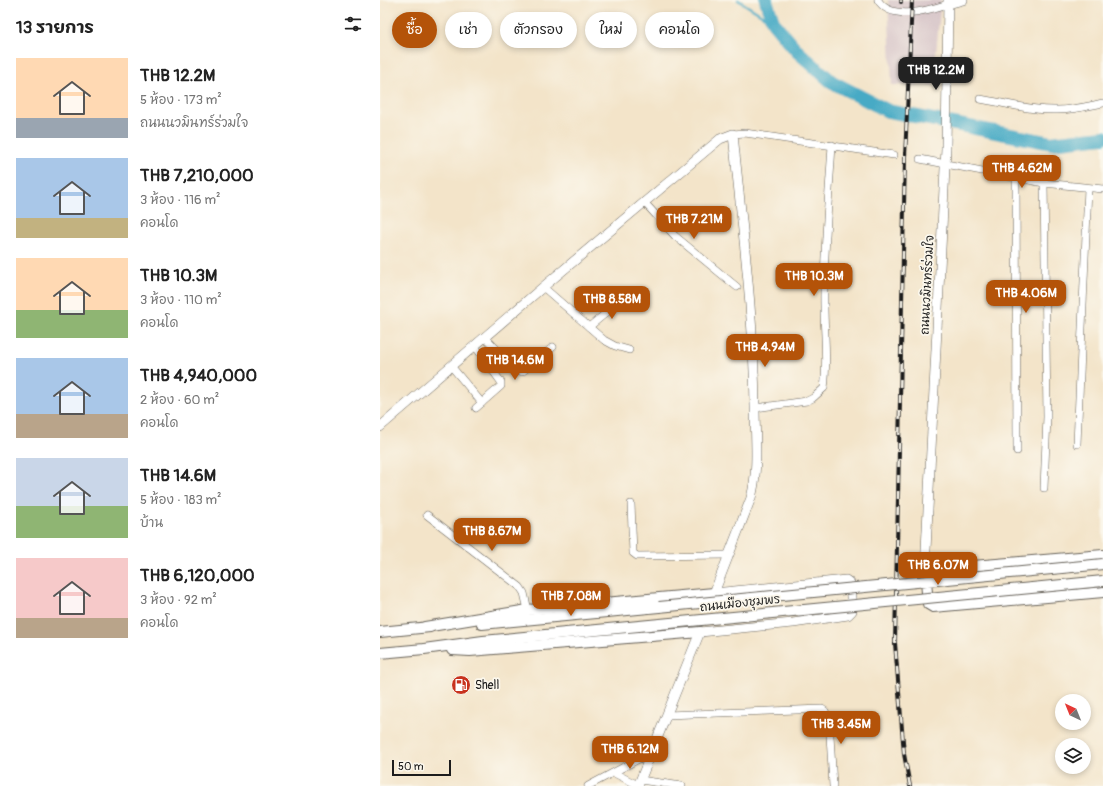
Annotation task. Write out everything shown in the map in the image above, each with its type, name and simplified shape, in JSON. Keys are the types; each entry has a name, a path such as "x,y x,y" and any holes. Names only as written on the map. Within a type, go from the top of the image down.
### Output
{"main road":[{"path":"1103,555 925,570 928,604 932,607 1103,592"},
{"name":"ถนนเมืองชุมพร","path":"380,632 425,627 479,624 1103,564"},
{"name":"ถนนเมืองชุมพร","path":"380,653 483,641 1103,580"},
{"path":"425,627 528,610 714,593"},
{"path":"424,649 470,651 700,632"}],"street":[{"path":"878,0 886,9 894,12 918,12 948,2 963,0"},
{"name":"ถนนนวมินทร์ร่วมใจ","path":"925,570 946,148 948,2"},
{"path":"980,99 1033,108 1056,110 1071,109 1103,103"},
{"path":"380,427 543,287 720,139 733,134 745,133 894,155"},
{"path":"639,784 700,632 793,623 848,615 852,611 850,583 846,580 714,593 751,498 756,461 753,343 733,134"},
{"path":"755,408 807,401 813,398 824,388 827,358 824,281 832,145"},
{"path":"920,159 1044,183 1103,189"},
{"path":"1016,178 1017,451"},
{"path":"1044,183 1047,417 1044,488"},
{"path":"1077,444 1088,188"},
{"path":"644,202 675,236 737,287"},
{"path":"543,287 604,340 615,346 629,350"},
{"path":"589,327 623,299"},
{"path":"485,337 518,372 522,372 552,347"},
{"path":"451,366 479,405 500,386 501,382 475,346"},
{"path":"631,504 633,553 636,556 728,555"},
{"path":"427,515 520,587 524,593 528,610"},
{"path":"667,715 822,709 825,711 829,719 833,765 833,786"},
{"path":"588,786 652,752"},
{"path":"614,773 639,784 682,786"}],"shaded area":[{"path":"888,0 941,0 933,85 892,85"}],"waterway":[{"path":"738,0 773,22"},
{"path":"766,0 773,22 797,51 832,82 888,111 1051,143 1103,137"}],"railway":[{"path":"910,786 904,754 895,643 905,157 912,0"}],"place":[{"name":"Shell","path":"461,685"}]}
